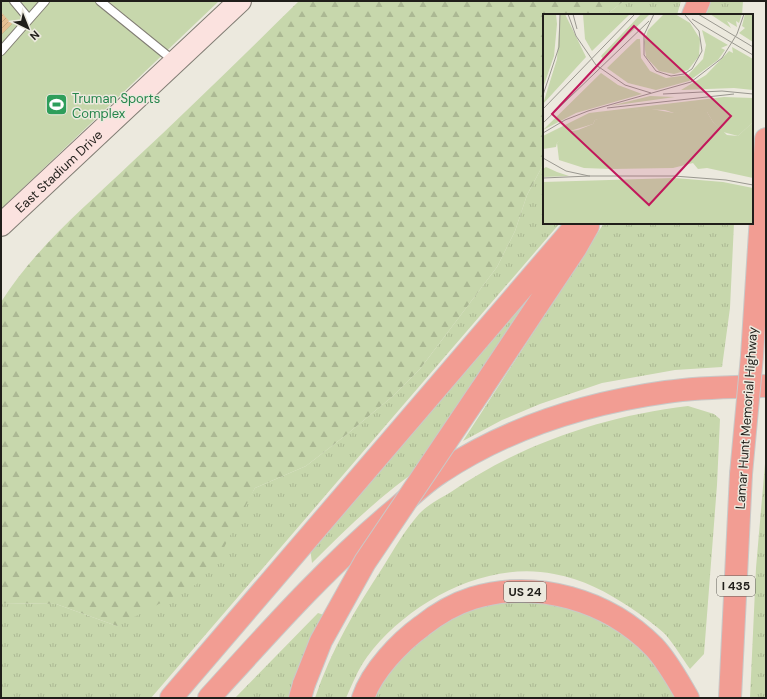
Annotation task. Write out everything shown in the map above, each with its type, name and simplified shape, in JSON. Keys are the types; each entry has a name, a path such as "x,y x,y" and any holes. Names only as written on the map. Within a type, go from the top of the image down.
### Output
{"highway":[{"path":"694,14 699,1"},
{"name":"Lamar Hunt Memorial Highway","path":"730,698 741,474 752,356 766,139"},
{"path":"171,698 577,224"},
{"path":"302,691 321,641 365,562 575,249 588,224"},
{"path":"209,698 290,609 366,533 440,472 488,444 572,412 619,399 668,391 766,386"},
{"name":"US 24","path":"363,698 379,670 396,649 413,632 432,618 473,598 495,594 527,592 548,593 570,598 595,606 624,623 642,636 658,652 688,698"}],"main road":[{"name":"East Stadium Drive","path":"1,225 240,1"}],"lane":[{"path":"14,1 29,19"},
{"path":"1,51 45,1"},
{"path":"100,1 175,62"}],"green space":[{"name":"Truman Sports Complex","path":"1,1 219,1 1,209"},
{"path":"299,1 624,1 607,14 543,14 543,165 527,195 515,231 497,267 420,369 393,396 306,466 255,488 218,559 197,584 117,626 56,604 1,603 1,302 14,282 45,246"},
{"path":"624,1 681,1 677,14 607,14"},
{"path":"711,1 743,1 742,14 706,14"},
{"path":"543,165 543,224 559,224 151,698 1,698 1,603 56,604 117,626 238,517 255,488 306,466 393,396 420,369 497,267 515,231 527,195"},
{"path":"603,224 734,224 730,308 722,367 675,370 602,383 540,404 502,420 463,441"},
{"path":"551,268 423,466 380,499 312,563 310,548"},
{"path":"688,406 714,414 720,419 717,485 704,654 690,669 665,634 622,602 594,587 575,579 554,574 528,571 501,573 475,580 450,590 426,603 403,619 384,637 367,657 346,698 315,698 336,646 354,614 404,533 419,514 426,508 478,475 535,446 595,425 625,417"},
{"path":"766,452 766,698 750,698 756,568"},
{"path":"537,600 594,615 642,648 661,670 677,698 373,698 394,667 406,653 420,640 451,619 468,611 486,606"},
{"path":"318,613 324,615 291,698 235,698"}],"building":[{"path":"1,12 12,24 1,35"}],"place":[{"name":"Truman Sports Complex","path":"56,105"}]}
